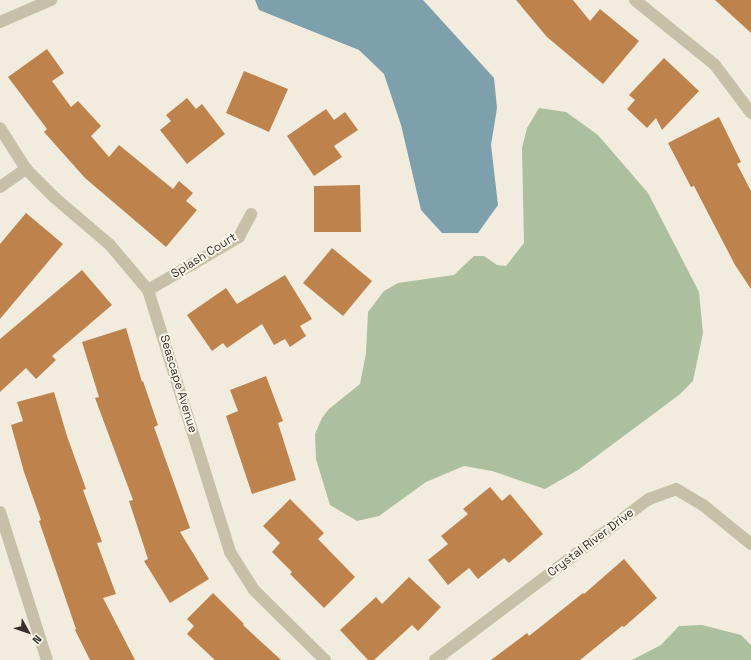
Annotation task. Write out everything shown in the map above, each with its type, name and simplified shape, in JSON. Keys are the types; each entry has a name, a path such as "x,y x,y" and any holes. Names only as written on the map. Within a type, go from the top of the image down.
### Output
{"street":[{"path":"0,22 51,0"},
{"path":"635,0 715,64 751,113"},
{"name":"Seascape Avenue","path":"0,128 26,169 55,198 110,245 148,290 230,552 254,590 325,660"},
{"path":"0,186 26,169"},
{"name":"Splash Court","path":"148,290 239,237 252,214"},
{"name":"Crystal River Drive","path":"435,660 649,499 676,489 703,505 751,544"},
{"path":"0,512 47,660"}],"green space":[{"path":"539,108 566,112 598,135 648,193 699,292 703,333 693,381 679,395 578,470 545,489 492,471 464,466 426,482 379,516 357,521 330,505 316,459 315,434 322,418 329,409 360,384 366,353 368,312 384,291 398,283 454,275 474,256 484,256 497,265 506,266 524,243 522,148 527,128"},
{"path":"702,625 741,635 751,645 751,660 632,660 661,645 679,626"}],"water":[{"path":"255,0 423,0 494,78 497,108 491,145 498,205 478,233 442,233 421,210 401,125 384,74 359,50 259,10"}],"building":[{"path":"516,0 573,0 590,21 600,9 639,41 603,84 547,37"},
{"path":"715,0 751,0 751,33"},
{"path":"47,49 64,73 52,81 71,107 78,101 101,126 91,136 109,157 119,145 173,189 179,181 193,193 186,201 197,210 166,247 85,178 44,132 47,129 8,77"},
{"path":"664,58 699,91 662,130 656,118 647,128 627,109 635,100 629,95"},
{"path":"244,71 288,89 269,132 226,113"},
{"path":"187,98 196,109 202,104 225,134 187,164 160,130 171,121 166,115"},
{"path":"326,109 334,120 345,112 358,130 334,146 342,157 314,176 287,136"},
{"path":"719,117 741,162 737,164 751,191 751,289 735,265 694,186 691,187 668,143"},
{"path":"360,185 361,232 314,232 314,186"},
{"path":"26,213 63,244 0,319 0,244"},
{"path":"332,248 372,281 343,316 303,283"},
{"path":"82,270 112,305 52,356 56,360 36,379 26,368 0,392 0,339"},
{"path":"285,275 312,319 300,326 306,336 290,347 285,339 274,345 262,324 227,348 223,343 212,351 187,315 226,288 237,304"},
{"path":"126,328 142,382 143,381 158,425 154,427 190,528 180,532 209,579 170,603 144,561 148,559 129,501 133,500 95,398 99,397 82,342"},
{"path":"266,376 283,421 278,423 296,480 252,494 226,416 238,411 230,390"},
{"path":"54,392 67,436 86,489 83,490 102,542 97,543 116,594 103,598 135,660 90,660 75,630 76,629 39,521 41,520 24,472 11,425 23,421 17,402"},
{"path":"490,487 502,501 510,494 543,534 509,563 504,558 478,579 469,568 448,585 428,560 448,544 441,536 468,514 463,509"},
{"path":"290,499 324,533 318,539 355,577 324,608 290,574 292,572 272,552 280,543 263,526"},
{"path":"624,559 657,598 624,627 622,626 580,660 491,660 527,633 529,636 583,593 584,594"},
{"path":"409,577 441,607 418,631 412,625 374,660 368,660 340,630 376,597 382,604"},
{"path":"213,593 244,624 243,625 281,660 215,660 187,634 194,626 187,619"}]}
